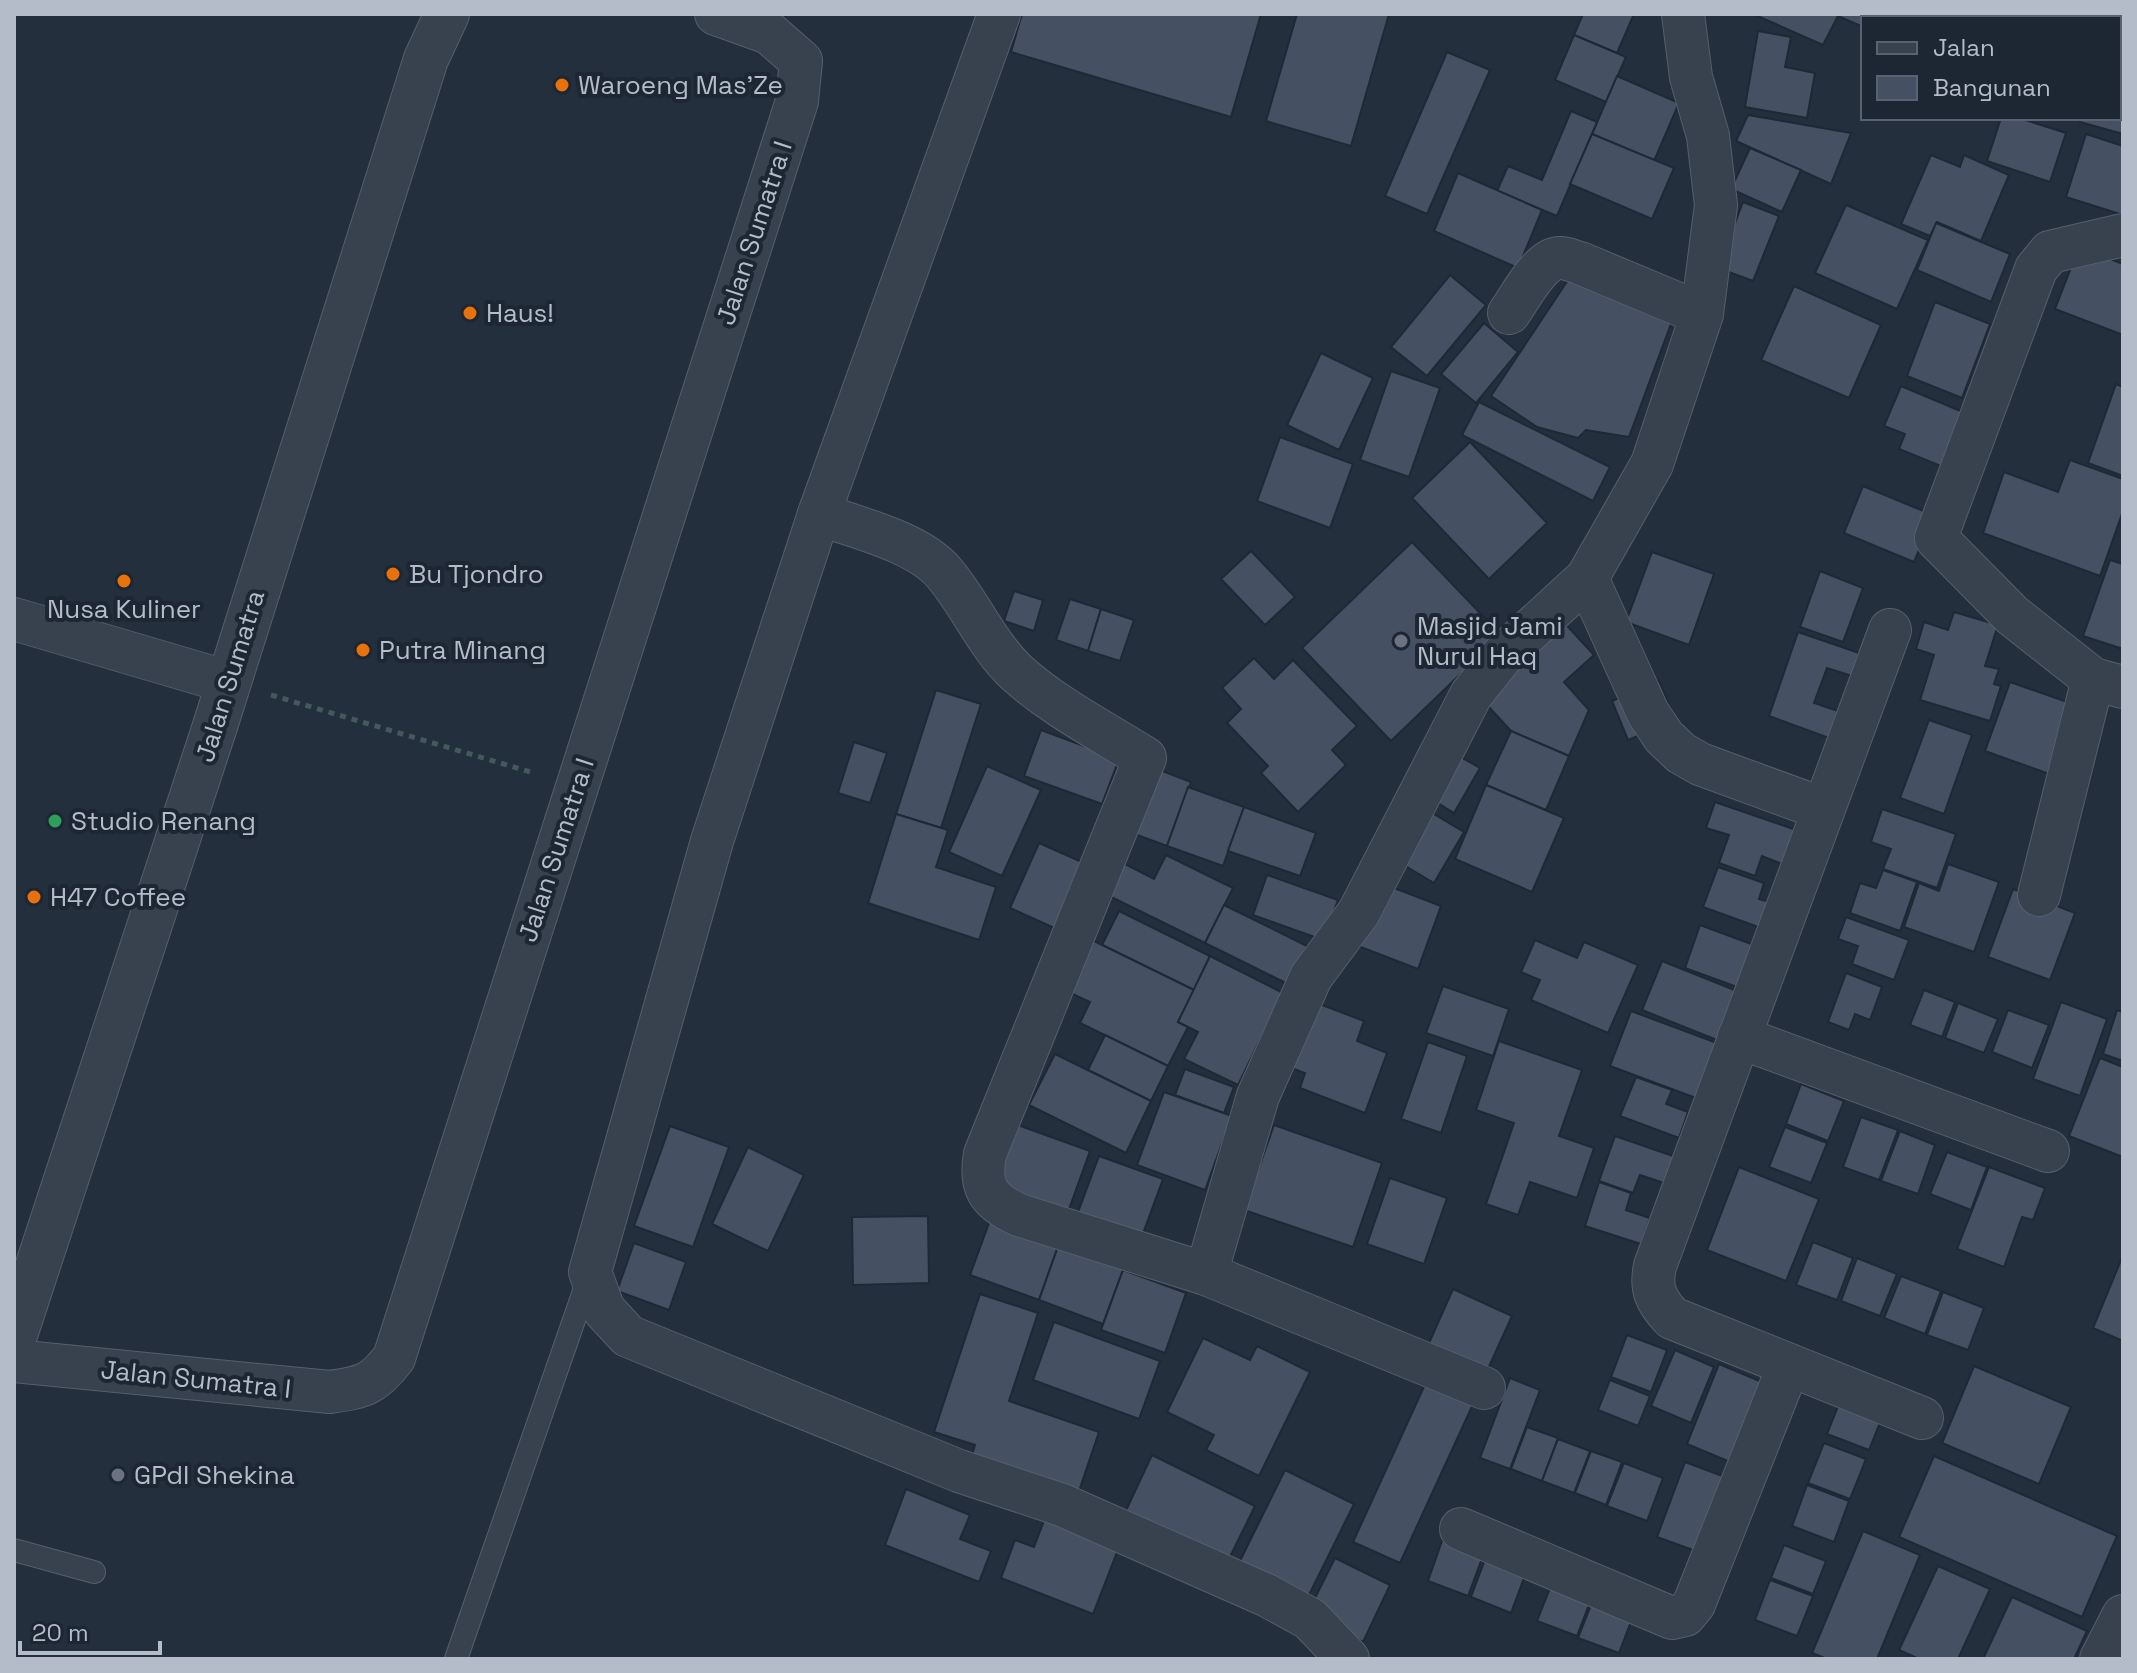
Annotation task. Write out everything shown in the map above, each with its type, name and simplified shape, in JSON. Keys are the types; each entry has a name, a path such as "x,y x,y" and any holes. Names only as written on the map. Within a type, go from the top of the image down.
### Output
{"street":[{"name":"Jalan Sumatra","path":"14,1338 228,682 426,59 447,14"},
{"name":"Jalan Sumatra I","path":"14,1361 330,1392 363,1387 380,1376 394,1358 797,101 801,61 769,33 716,14"},
{"path":"999,14 819,514 712,841 590,1272 604,1310 628,1336 959,1471 1062,1505 1266,1595 1310,1619 1348,1659"},
{"path":"1206,1274 1258,1096 1311,977 1359,912 1448,734 1471,695 1502,656 1587,578 1652,464 1702,314 1716,205 1708,136 1691,77 1683,14"},
{"path":"2039,895 2108,683 2012,615 1936,538 2036,269 2050,252 2123,235"},
{"path":"1509,313 1540,269 1550,260 1560,258 1580,263 1702,314"},
{"path":"819,514 927,557 945,572 1015,671 1044,695 1145,758 985,1154 981,1176 990,1195 1002,1207 1019,1215 1206,1274 1484,1388"},
{"path":"1587,578 1648,713 1664,737 1681,753 1700,764 1823,809"},
{"path":"14,619 228,682"},
{"path":"1890,630 1655,1266 1651,1284 1657,1302 1672,1318 1922,1418"},
{"path":"1739,1037 2048,1151"},
{"path":"1461,1529 1672,1618 1685,1615 1694,1604 1789,1365"},
{"path":"2101,1659 2123,1616"}],"lane":[{"path":"456,1659 590,1272"},
{"path":"14,1550 94,1572"}],"path":[{"path":"228,682 577,785"}],"building":[{"path":"1022,14 1261,14 1231,117 1011,52"},
{"path":"1297,14 1389,14 1351,146 1266,121"},
{"path":"1583,14 1634,14 1617,53 1574,35"},
{"path":"1753,14 1837,14 1838,16 1823,45"},
{"path":"1904,14 1861,16 1861,26 1838,16"},
{"path":"1919,14 1980,14 1979,16"},
{"path":"2002,14 2040,14 2040,16"},
{"path":"2042,14 2104,14 2103,16"},
{"path":"2123,14 2123,134 2080,122 2121,120 2121,16 2110,16"},
{"path":"1758,31 1791,37 1785,67 1815,73 1807,118 1745,107"},
{"path":"1574,35 1626,57 1606,102 1555,80"},
{"path":"1447,52 1490,70 1427,214 1385,196"},
{"path":"1617,76 1679,103 1654,161 1592,134"},
{"path":"1571,111 1597,122 1557,216 1497,191 1508,166 1542,180"},
{"path":"1748,115 1851,133 1831,184 1736,141"},
{"path":"2000,120 2025,120 2066,133 2050,182 1987,161"},
{"path":"1592,134 1674,168 1652,219 1570,184"},
{"path":"2086,134 2123,146 2123,215 2066,197"},
{"path":"1750,148 1801,170 1782,212 1731,189"},
{"path":"1931,155 1960,167 1964,155 2009,175 1981,241 1937,222 1930,236 1901,224"},
{"path":"1458,173 1542,210 1518,268 1434,231"},
{"path":"1743,202 1779,216 1753,281 1718,268"},
{"path":"1846,205 1928,240 1897,309 1815,273"},
{"path":"1936,223 2010,254 1991,302 1917,270"},
{"path":"2079,247 2123,264 2123,335 2055,309"},
{"path":"1572,274 1675,313 1629,437 1586,430 1578,438 1537,427 1491,396"},
{"path":"1450,275 1486,305 1427,376 1391,347"},
{"path":"1794,286 1881,325 1849,398 1761,360"},
{"path":"1935,302 1990,324 1962,398 1907,376"},
{"path":"1484,323 1518,352 1476,403 1441,374"},
{"path":"1321,353 1373,378 1339,450 1287,425"},
{"path":"1391,371 1440,388 1409,477 1360,460"},
{"path":"2116,384 2123,387 2123,476 2088,463"},
{"path":"1901,386 1970,415 1948,469 1899,449 1905,434 1884,426"},
{"path":"1479,402 1610,467 1593,501 1462,435"},
{"path":"1280,437 1353,464 1330,528 1257,501"},
{"path":"1470,442 1547,523 1489,579 1412,498"},
{"path":"2070,460 2123,479 2123,511 2100,576 1983,533 2004,472 2058,492"},
{"path":"1863,486 1933,515 1914,562 1844,533"},
{"name":"Masjid Jami Nurul Haq","path":"1412,542 1501,635 1391,741 1302,648"},
{"path":"1251,551 1295,597 1265,625 1221,579"},
{"path":"1652,552 1714,574 1689,645 1626,622"},
{"path":"2110,560 2123,564 2123,649 2083,636"},
{"path":"1820,571 1863,588 1843,642 1800,627"},
{"path":"1014,591 1043,600 1034,631 1004,621"},
{"path":"1070,599 1101,609 1088,651 1056,640"},
{"path":"1101,609 1134,620 1120,661 1088,651"},
{"path":"1954,612 1998,625 1985,666 1999,669 1994,684 2001,686 1990,721 1920,700 1934,655 1916,649 1924,622 1948,630"},
{"path":"1559,617 1594,655 1564,682 1589,710 1569,756 1511,731 1476,693"},
{"path":"1798,632 1859,653 1852,676 1827,668 1814,703 1838,711 1829,738 1769,716"},
{"path":"1254,658 1274,679 1293,660 1357,726 1332,750 1346,765 1298,812 1261,773 1268,766 1227,723 1241,709 1222,688"},
{"path":"1659,681 1676,720 1628,740 1612,701"},
{"path":"2010,682 2076,705 2052,775 1985,751"},
{"path":"936,690 981,704 941,828 896,814"},
{"path":"1929,720 1972,735 1944,814 1900,798"},
{"path":"1041,730 1119,759 1102,804 1024,776"},
{"path":"1511,731 1569,756 1546,810 1486,785"},
{"path":"854,742 887,753 870,803 838,793"},
{"path":"1450,751 1480,768 1454,813 1425,795"},
{"path":"987,766 1041,790 1002,876 949,852"},
{"path":"1152,767 1191,782 1167,846 1129,832"},
{"path":"1486,785 1564,818 1532,892 1455,859"},
{"path":"1188,787 1244,807 1223,866 1167,846"},
{"path":"1715,802 1799,831 1787,866 1762,856 1755,876 1719,863 1729,835 1706,828"},
{"path":"1244,807 1316,833 1300,876 1228,851"},
{"path":"1422,807 1464,832 1434,883 1392,858"},
{"path":"1882,809 1956,834 1937,888 1883,869 1891,849 1871,842"},
{"path":"896,814 948,830 936,867 996,887 979,940 868,903"},
{"path":"1039,843 1091,866 1063,932 1010,908"},
{"path":"1166,855 1233,888 1205,943 1103,893 1119,861 1154,879"},
{"path":"1948,864 1999,882 1974,952 1904,927 1919,883 1939,891"},
{"path":"1718,867 1764,883 1759,899 1770,902 1761,928 1703,907"},
{"path":"1883,870 1917,882 1900,931 1850,913 1860,883 1876,888"},
{"path":"1267,875 1338,900 1323,940 1253,915"},
{"path":"1381,883 1441,906 1418,969 1358,946"},
{"path":"2013,889 2075,913 2050,980 1988,957"},
{"path":"1224,905 1313,949 1294,987 1205,943"},
{"path":"1119,911 1210,956 1194,990 1102,945"},
{"path":"1846,917 1909,940 1894,980 1852,964 1858,946 1838,939"},
{"path":"1700,925 1754,945 1748,991 1685,968"},
{"path":"1092,940 1194,990 1178,1022 1188,1027 1168,1066 1080,1023 1090,1002 1066,991"},
{"path":"1535,940 1577,958 1584,942 1638,965 1608,1033 1531,1000 1540,980 1521,972"},
{"path":"1210,956 1283,993 1238,1085 1184,1059 1198,1032 1178,1022"},
{"path":"1662,961 1747,995 1727,1044 1642,1010"},
{"path":"1846,973 1882,987 1870,1020 1855,1014 1849,1030 1828,1022"},
{"path":"1443,986 1509,1009 1493,1056 1426,1033"},
{"path":"1924,990 1955,1002 1942,1037 1910,1025"},
{"path":"1309,1000 1364,1021 1357,1041 1387,1053 1365,1113 1300,1088 1305,1073 1283,1065"},
{"path":"2061,1002 2107,1019 2080,1096 2033,1079"},
{"path":"1958,1003 1998,1019 1984,1053 1945,1038"},
{"path":"2008,1010 2049,1025 2032,1068 1992,1052"},
{"path":"2117,1010 2123,1012 2123,1061 2103,1054"},
{"path":"1631,1011 1725,1046 1704,1101 1610,1066"},
{"path":"1105,1035 1168,1066 1151,1101 1088,1070"},
{"path":"1499,1041 1582,1070 1559,1136 1594,1148 1577,1198 1530,1182 1518,1215 1486,1204 1514,1123 1476,1110"},
{"path":"1428,1042 1467,1056 1441,1133 1401,1119"},
{"path":"1055,1054 1151,1101 1126,1153 1029,1105"},
{"path":"2100,1058 2123,1067 2123,1157 2069,1136"},
{"path":"1185,1069 1234,1087 1224,1113 1175,1095"},
{"path":"1636,1077 1672,1090 1666,1104 1688,1112 1679,1138 1620,1116"},
{"path":"1801,1084 1844,1101 1828,1141 1786,1124"},
{"path":"1164,1092 1232,1116 1205,1190 1137,1165"},
{"path":"1861,1117 1898,1130 1879,1180 1843,1167"},
{"path":"1015,1124 1090,1151 1064,1223 992,1188"},
{"path":"1274,1125 1382,1163 1353,1247 1244,1210"},
{"path":"670,1126 729,1147 693,1247 634,1226"},
{"path":"1785,1127 1827,1143 1811,1183 1769,1167"},
{"path":"1900,1131 1935,1145 1918,1194 1881,1181"},
{"path":"1615,1136 1676,1157 1667,1184 1640,1175 1633,1193 1599,1181"},
{"path":"748,1147 804,1175 768,1251 712,1224"},
{"path":"1947,1152 1987,1167 1971,1210 1930,1194"},
{"path":"1099,1156 1163,1179 1138,1247 1074,1223"},
{"path":"1739,1167 1819,1199 1786,1281 1707,1250"},
{"path":"1989,1167 2045,1188 2033,1220 2022,1217 2004,1267 1957,1249"},
{"path":"1390,1178 1447,1198 1424,1264 1367,1244"},
{"path":"1599,1182 1631,1193 1626,1210 1650,1218 1641,1244 1585,1226"},
{"path":"993,1212 1061,1238 1039,1300 970,1275"},
{"path":"928,1216 929,1283 853,1285 852,1217"},
{"path":"1061,1238 1129,1254 1103,1324 1039,1300"},
{"path":"1813,1242 1853,1258 1837,1300 1796,1285"},
{"path":"634,1243 686,1262 669,1310 617,1291"},
{"path":"1857,1258 1897,1274 1880,1316 1841,1301"},
{"path":"2123,1261 2123,1341 2093,1328"},
{"path":"1123,1270 1186,1293 1165,1353 1101,1330"},
{"path":"1901,1276 1941,1291 1925,1334 1884,1318"},
{"path":"1453,1289 1512,1316 1487,1371 1429,1343"},
{"path":"1943,1292 1984,1308 1968,1350 1927,1335"},
{"path":"980,1294 1038,1313 1009,1401 1099,1432 1076,1500 969,1465 975,1445 934,1432"},
{"path":"1054,1322 1160,1361 1139,1419 1033,1380"},
{"path":"1627,1335 1667,1350 1651,1392 1611,1377"},
{"path":"1203,1338 1250,1360 1257,1346 1310,1372 1259,1476 1206,1450 1214,1435 1167,1412"},
{"path":"1675,1350 1714,1367 1691,1423 1651,1406"},
{"path":"1719,1364 1762,1382 1730,1462 1687,1444"},
{"path":"1974,1366 2071,1407 2039,1484 1942,1443"},
{"path":"1510,1378 1540,1390 1510,1469 1480,1458"},
{"path":"1427,1380 1474,1402 1400,1563 1353,1542"},
{"path":"1610,1380 1650,1396 1638,1426 1598,1410"},
{"path":"1843,1394 1885,1410 1869,1450 1827,1434"},
{"path":"1527,1427 1558,1438 1542,1481 1511,1469"},
{"path":"1558,1439 1590,1451 1574,1493 1542,1481"},
{"path":"1824,1443 1866,1459 1850,1499 1808,1483"},
{"path":"1591,1451 1622,1462 1606,1505 1575,1493"},
{"path":"1152,1455 1255,1506 1223,1571 1121,1521"},
{"path":"1934,1456 2117,1536 2082,1617 1899,1537"},
{"path":"1685,1462 1728,1478 1701,1553 1657,1537"},
{"path":"1624,1463 1663,1478 1647,1521 1607,1506"},
{"path":"1285,1470 1354,1504 1303,1607 1234,1573"},
{"path":"1807,1485 1849,1501 1834,1542 1792,1526"},
{"path":"906,1489 970,1515 960,1539 991,1551 979,1582 885,1545"},
{"path":"1045,1518 1119,1547 1093,1614 1001,1578 1015,1540 1034,1547"},
{"path":"1863,1531 1920,1555 1877,1659 1827,1659 1812,1653"},
{"path":"1443,1538 1484,1553 1468,1596 1428,1581"},
{"path":"1784,1545 1826,1561 1813,1594 1771,1578"},
{"path":"1487,1554 1527,1570 1511,1613 1471,1597"},
{"path":"1335,1558 1390,1585 1363,1642 1307,1614"},
{"path":"1938,1566 1990,1589 1958,1659 1919,1659 1899,1650"},
{"path":"1554,1578 1593,1594 1577,1636 1537,1621"},
{"path":"1770,1580 1813,1596 1797,1636 1755,1620"},
{"path":"1595,1595 1635,1611 1619,1653 1578,1638"},
{"path":"2012,1597 2087,1631 2074,1659 1983,1659"}],"place":[{"name":"Waroeng Mas'Ze","path":"562,85"},
{"name":"Haus!","path":"470,313"},
{"name":"Bu Tjondro","path":"393,574"},
{"name":"Nusa Kuliner","path":"124,581"},
{"name":"Masjid Jami Nurul Haq","path":"1401,641"},
{"name":"Putra Minang","path":"363,650"},
{"name":"Studio Renang","path":"55,821"},
{"name":"H47 Coffee","path":"34,897"},
{"name":"GPdI Shekina","path":"118,1475"}]}
